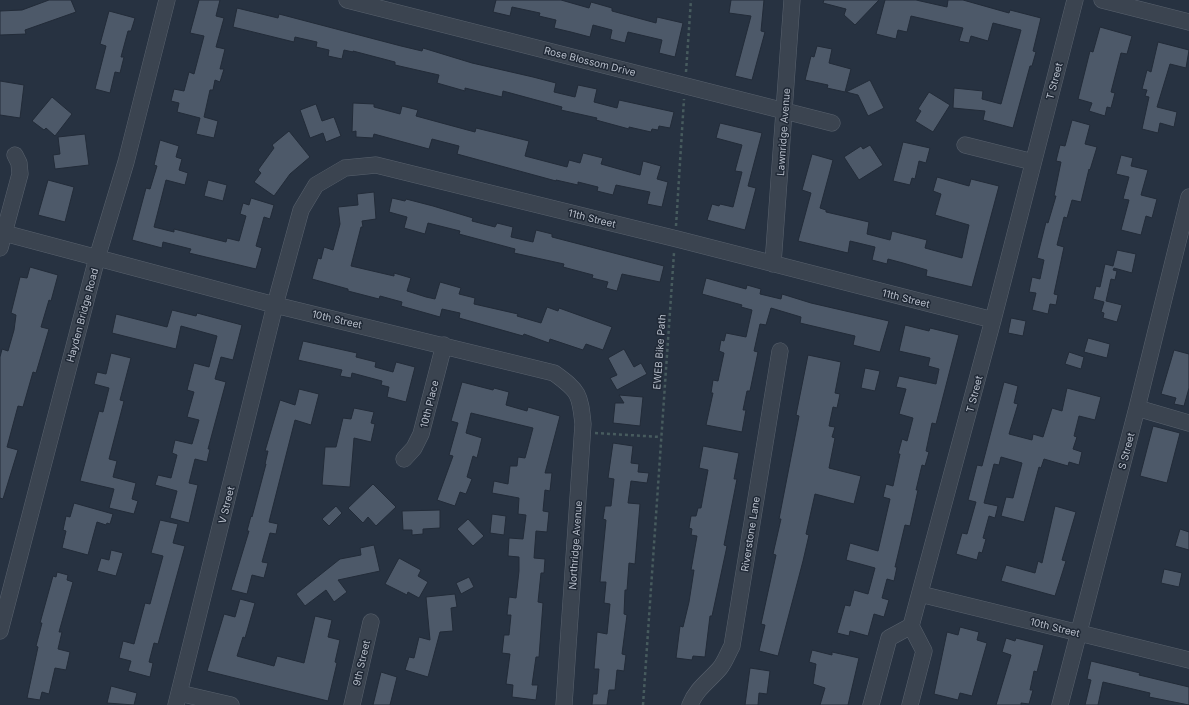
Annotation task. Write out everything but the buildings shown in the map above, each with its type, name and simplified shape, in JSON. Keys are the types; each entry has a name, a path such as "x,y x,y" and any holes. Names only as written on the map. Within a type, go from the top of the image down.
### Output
{"street":[{"name":"Hayden Bridge Road","path":"0,631 97,258 126,162 167,0"},
{"name":"Rose Blossom Drive","path":"347,0 832,124"},
{"name":"Lawnridge Avenue","path":"773,264 792,0"},
{"name":"T Street","path":"912,626 994,320 1075,0"},
{"path":"1102,0 1189,22"},
{"path":"965,145 1033,162"},
{"path":"1,238 20,174 19,163 15,155"},
{"name":"11th Street","path":"275,305 301,210 316,185 345,168 376,165 675,238 994,320"},
{"name":"S Street","path":"1060,705 1137,408 1189,197"},
{"name":"10th Street","path":"1,238 97,258 275,305 444,345 554,374 573,387"},
{"name":"V Street","path":"178,699 275,305"},
{"name":"10th Place","path":"404,459 414,448 421,434 444,345"},
{"name":"Riverstone Lane","path":"690,705 704,684 721,667 732,646 780,351"},
{"name":"Northridge Avenue","path":"564,705 582,432 581,402 573,387"},
{"path":"1137,408 1189,423"},
{"name":"10th Street","path":"920,594 1189,660"},
{"name":"9th Street","path":"352,705 371,622"},
{"path":"871,705 889,638 912,626 924,651 910,705"},
{"path":"178,699 231,705"}],"path":[{"name":"EWEB Bike Path","path":"643,705 691,0"},
{"path":"582,432 661,437"}]}
